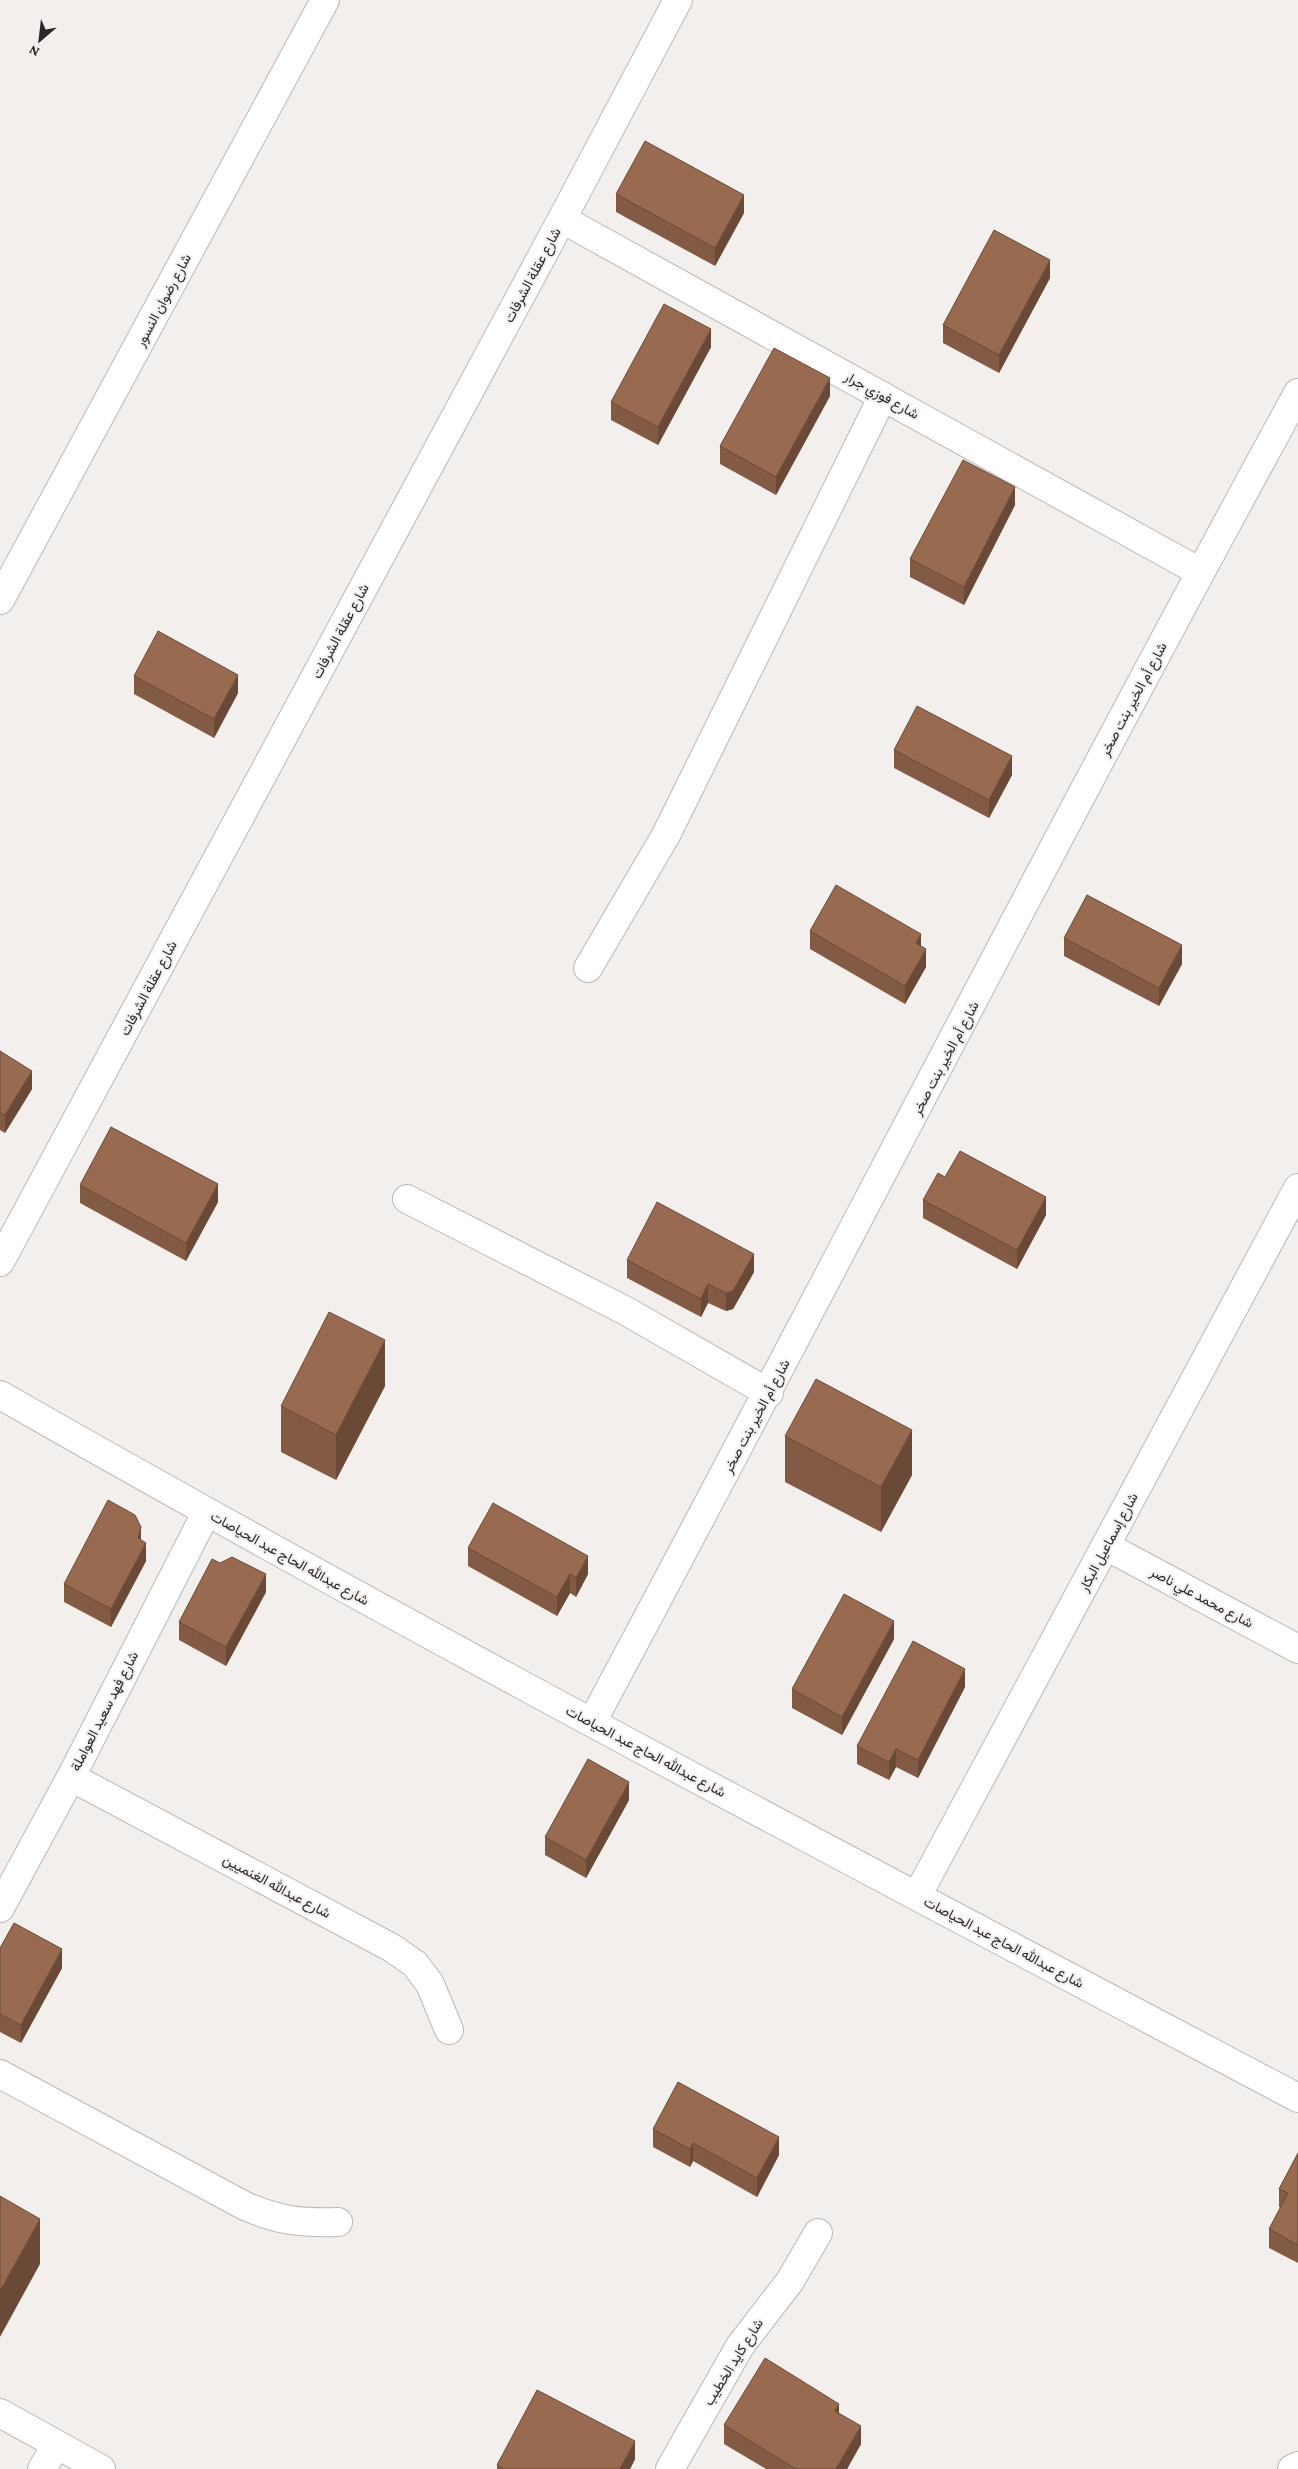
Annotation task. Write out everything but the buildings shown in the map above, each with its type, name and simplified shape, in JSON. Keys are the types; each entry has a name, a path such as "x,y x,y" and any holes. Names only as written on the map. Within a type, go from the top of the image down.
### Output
{"street":[{"name":"شارع رضوان النسور","path":"0,600 325,0"},
{"name":"شارع عقلة الشرفات","path":"0,1262 678,0"},
{"name":"شارع فوزي جرار","path":"562,219 1200,572"},
{"name":"شارع أم الخير بنت صخر","path":"592,1722 769,1392 1200,572 1298,393"},
{"path":"588,968 666,835 883,396"},
{"name":"شارع إسماعيل البكار","path":"916,1896 1298,1188"},
{"path":"407,1199 626,1311 769,1392"},
{"name":"شارع عبدالله الحاج عبد الحياصات","path":"0,1395 206,1513 916,1896 1298,2098"},
{"name":"شارع فهد سعيد العواملة","path":"0,1908 71,1777 206,1513"},
{"name":"شارع محمد علي ناصر","path":"1106,1546 1298,1649"},
{"name":"شارع عبدالله الغنميين","path":"71,1777 392,1948 415,1964 430,1984 450,2030"},
{"path":"0,2074 244,2206 271,2217 296,2223 338,2222"},
{"name":"شارع كايد الخطيب","path":"670,2469 740,2346 790,2281 818,2233"},
{"path":"0,2413 101,2469"},
{"path":"42,2469 56,2445"},
{"path":"1292,2469 1298,2466"}]}
